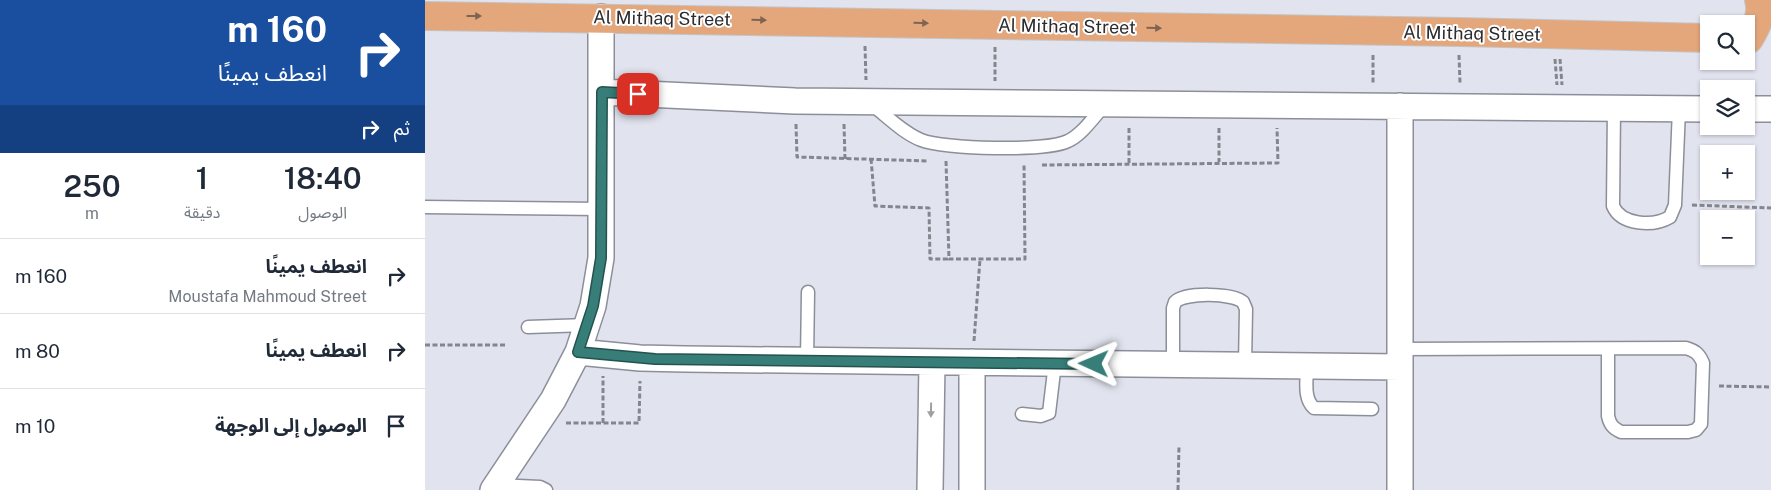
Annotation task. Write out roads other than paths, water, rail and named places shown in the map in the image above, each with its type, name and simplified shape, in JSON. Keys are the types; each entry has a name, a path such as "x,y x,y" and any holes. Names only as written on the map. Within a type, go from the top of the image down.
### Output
{"main road":[{"path":"1755,39 1759,0"},
{"name":"Al Mithaq Street","path":"425,16 601,17 1700,38"}],"street":[{"path":"495,487 553,400 578,352 593,306 601,258 601,17"},
{"path":"602,92 795,101 1218,103 1700,109"},
{"path":"1400,106 1400,490"},
{"path":"1755,109 1771,110"},
{"path":"578,352 603,356 640,358 1307,366 1400,358"},
{"path":"930,490 932,362"},
{"path":"972,362 972,490"}],"lane":[{"path":"855,100 921,140 945,146 1024,147 1059,144 1069,140 1118,103"},
{"path":"1614,108 1613,206 1616,214 1631,222 1657,222 1670,217 1675,205 1679,108"},
{"path":"425,207 602,209"},
{"path":"807,292 807,360"},
{"path":"1173,364 1175,302 1179,298 1195,296 1232,296 1243,302 1245,309 1245,365"},
{"path":"528,327 587,325"},
{"path":"1400,358 1608,349 1694,350 1700,356 1703,363 1703,417 1701,424 1696,430 1621,432 1614,429 1609,423 1608,349"},
{"path":"1022,414 1041,416 1049,412 1055,363"},
{"path":"1307,366 1307,397 1314,408 1372,409"},
{"path":"495,487 540,487 546,490"}]}
